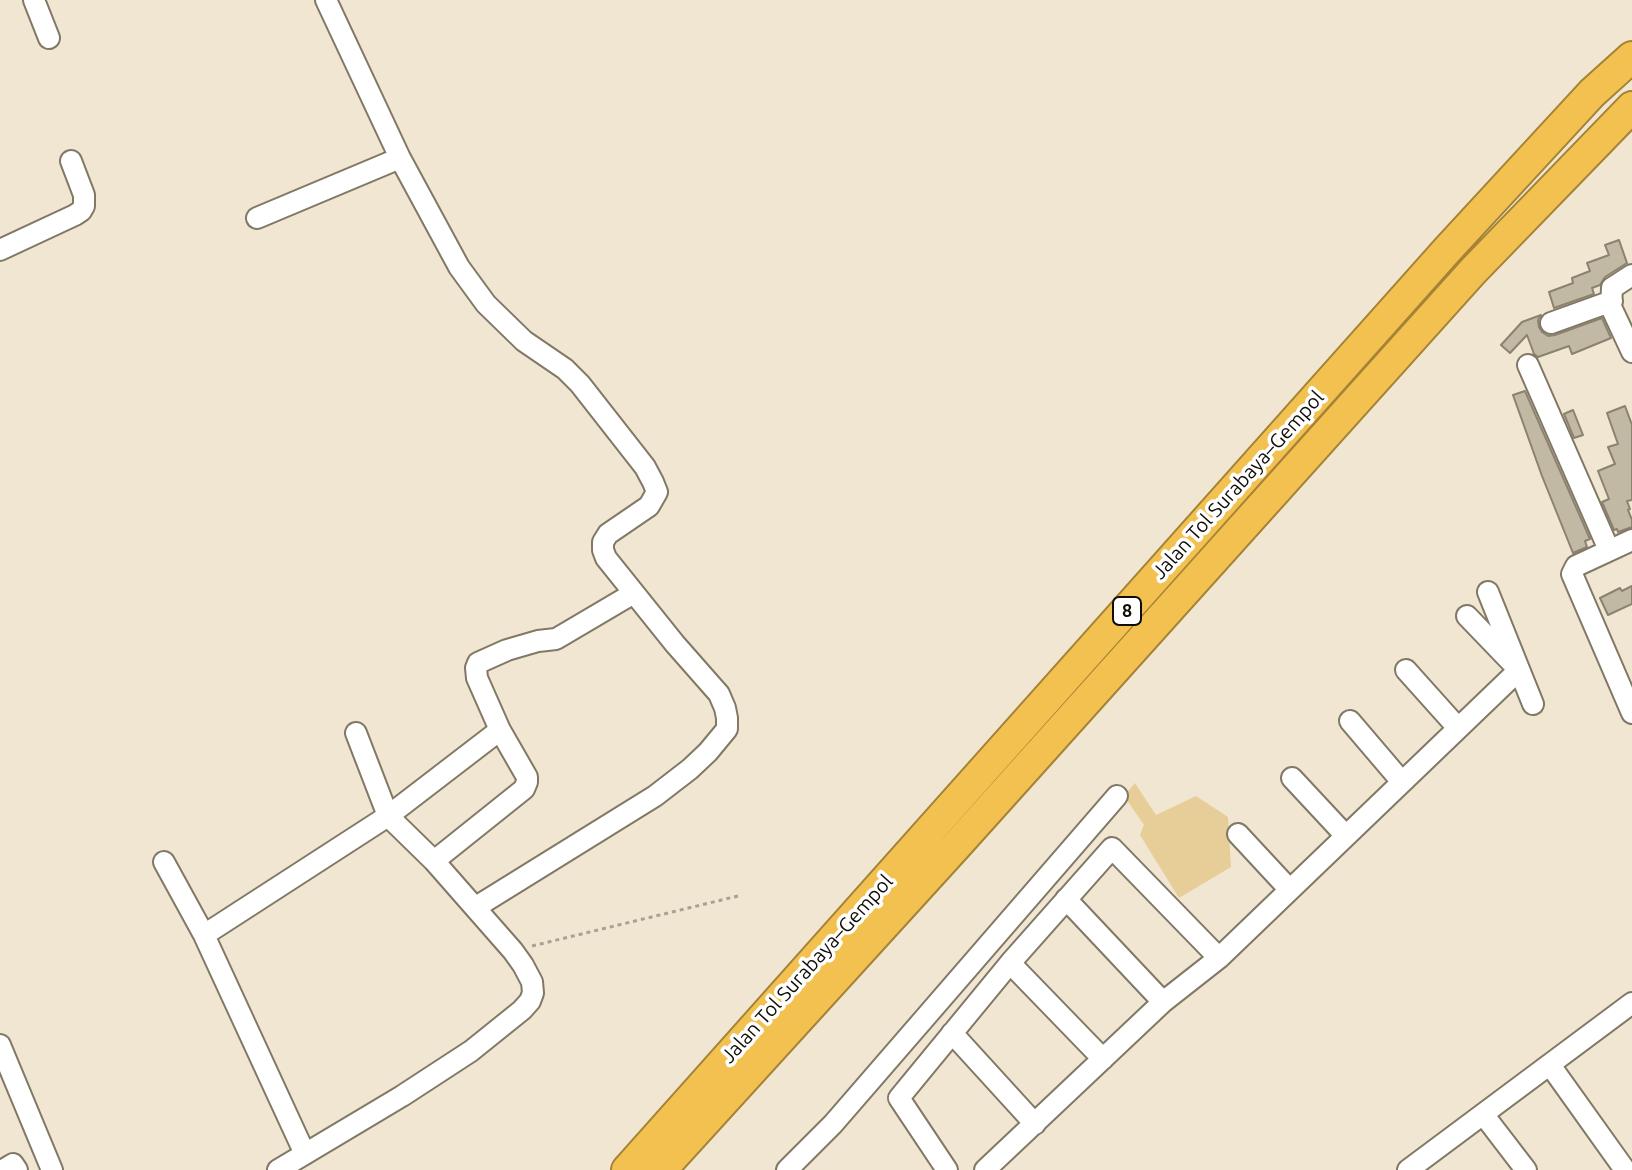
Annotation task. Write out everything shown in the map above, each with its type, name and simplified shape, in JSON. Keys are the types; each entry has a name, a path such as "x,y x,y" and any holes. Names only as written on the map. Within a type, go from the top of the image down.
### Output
{"highway":[{"name":"Jalan Tol Surabaya–Gempol","path":"627,1170 1448,249 1592,93 1632,57"},
{"name":"Jalan Tol Surabaya–Gempol","path":"661,1170 1473,271 1632,107"}],"street":[{"path":"34,0 49,38"},
{"path":"326,0 400,158 459,267 486,304 524,341 565,369 580,384 645,467 657,492 649,506 608,534 603,542 606,558 719,694 725,708 727,729 690,769 655,796 476,907"},
{"path":"257,218 400,158"},
{"path":"0,250 81,211 84,195 71,161"},
{"path":"1632,275 1612,288 1611,307 1632,352"},
{"path":"1551,323 1612,301"},
{"path":"1528,365 1602,553"},
{"path":"1632,540 1576,566 1572,574 1632,713"},
{"path":"1488,592 1533,704"},
{"path":"434,861 526,786 527,777 500,730 477,678 478,663 507,650 556,639 634,593"},
{"path":"1467,616 1519,670"},
{"path":"1406,670 1458,728"},
{"path":"985,1170 1163,1002 1219,958 1519,670"},
{"path":"1350,721 1402,782"},
{"path":"204,935 388,816 500,730"},
{"path":"278,1170 471,1051 522,1010 533,993 532,982 513,951 434,861 388,816 356,733"},
{"path":"1292,778 1346,836"},
{"path":"787,1170 833,1124 1117,796"},
{"path":"1238,834 1290,890"},
{"path":"947,1170 899,1098 1010,963 1112,848 1219,958"},
{"path":"164,862 204,935 305,1154"},
{"path":"1066,899 1163,1002"},
{"path":"1010,963 1103,1059"},
{"path":"1414,1168 1632,1003"},
{"path":"952,1033 1035,1124"},
{"path":"0,1045 5,1072 52,1170"},
{"path":"1550,1065 1625,1170"},
{"path":"1483,1114 1526,1170"},
{"path":"3,1170 13,1164 17,1170"}],"path":[{"path":"513,951 738,896"}],"shaded area":[{"path":"1135,783 1156,815 1196,796 1228,817 1231,867 1179,898 1140,835 1144,825 1124,796"}],"building":[{"path":"1619,240 1627,263 1592,288 1594,294 1554,308 1549,292 1573,283 1572,278 1590,271 1587,263 1609,255 1605,245"},
{"path":"1541,315 1539,327 1548,336 1602,318 1611,338 1572,354 1569,346 1538,357 1527,335 1510,353 1501,345 1522,322"},
{"path":"1525,391 1590,539 1585,541 1587,547 1573,553 1513,395"},
{"path":"1625,406 1632,425 1632,500 1627,501 1632,527 1618,532 1614,530 1602,502 1609,499 1598,471 1615,464 1608,447 1618,444 1607,413"},
{"path":"1573,410 1583,435 1574,438 1564,414"},
{"path":"1632,586 1632,604 1608,615 1600,598"}]}
